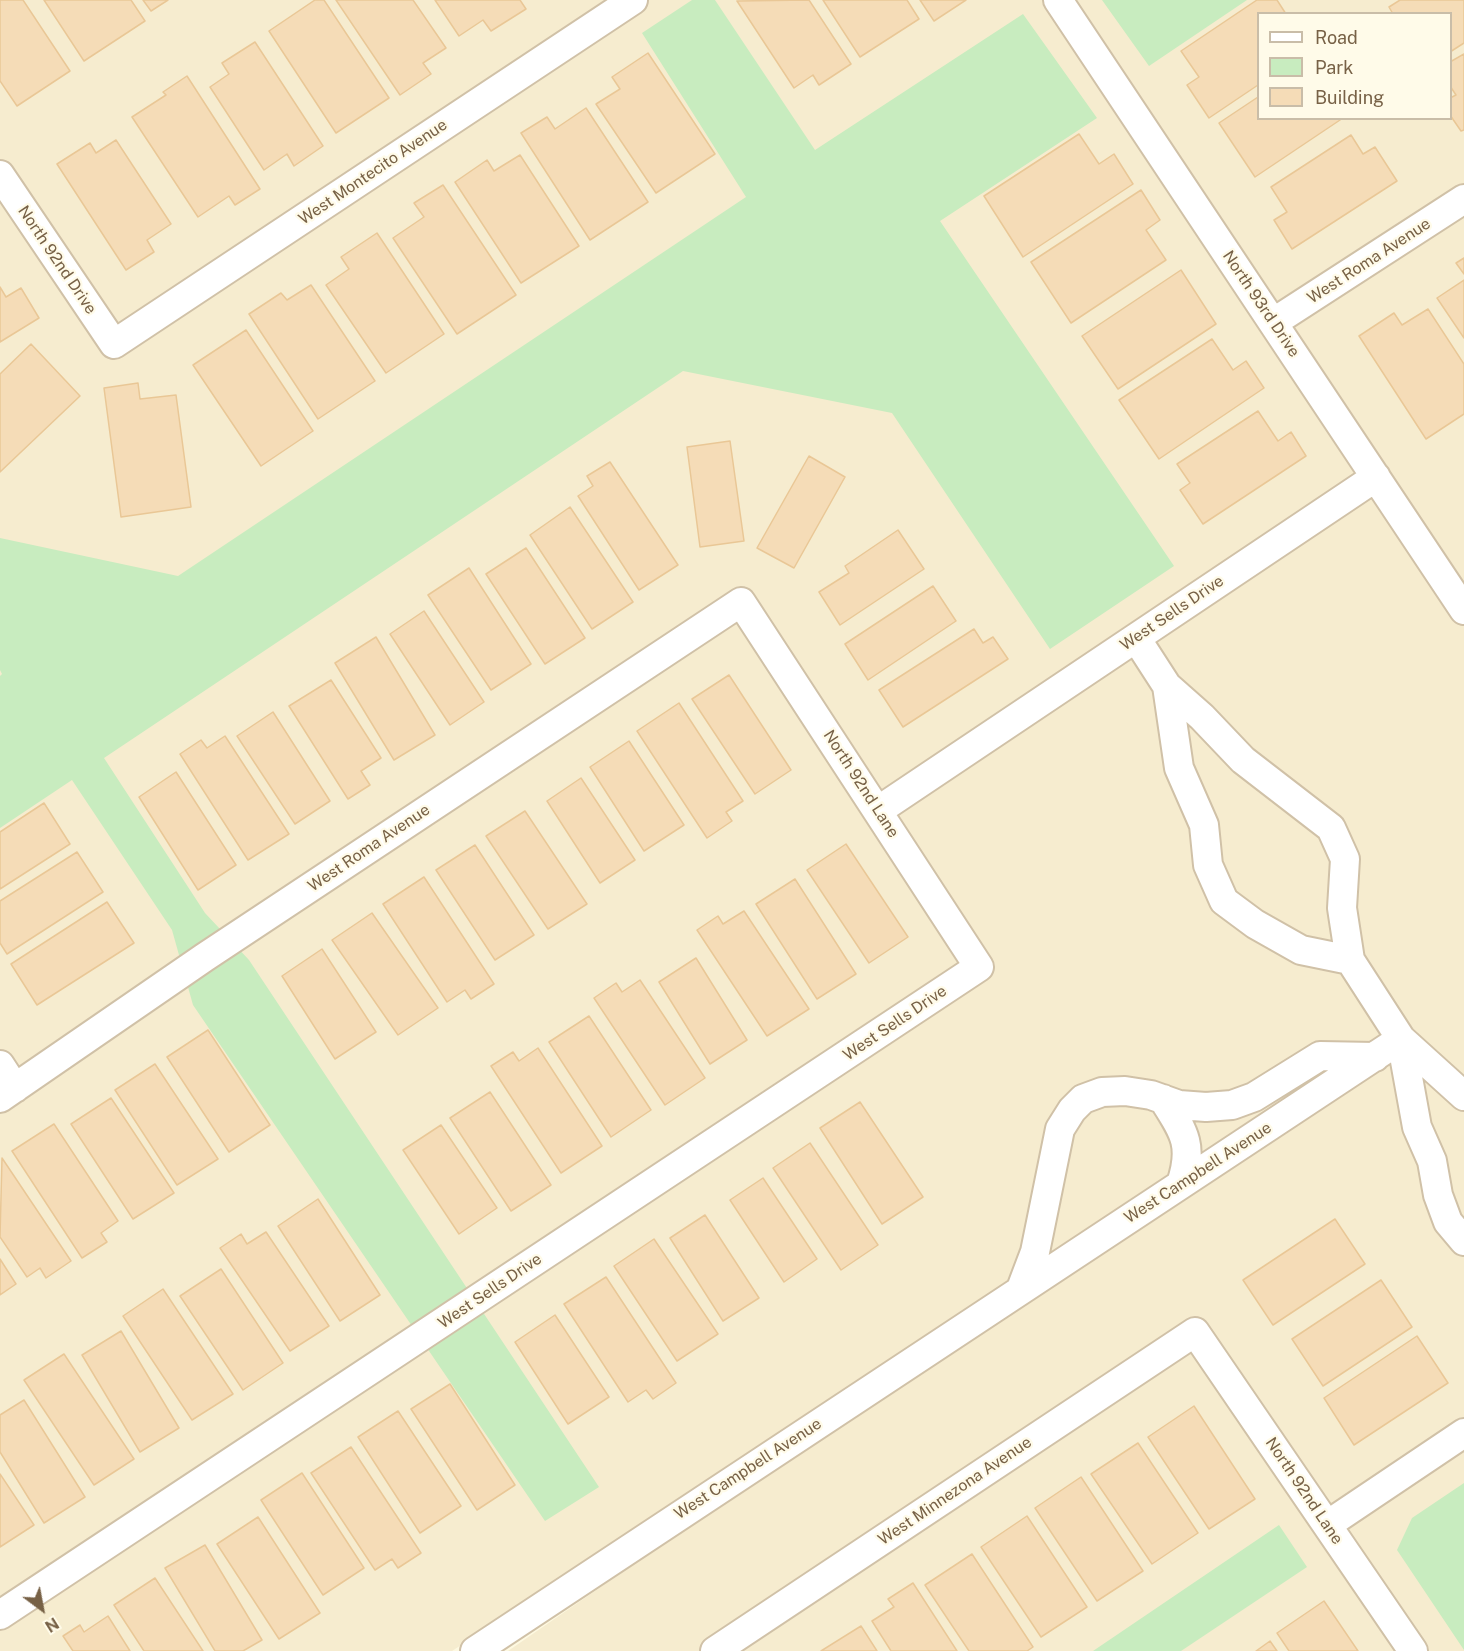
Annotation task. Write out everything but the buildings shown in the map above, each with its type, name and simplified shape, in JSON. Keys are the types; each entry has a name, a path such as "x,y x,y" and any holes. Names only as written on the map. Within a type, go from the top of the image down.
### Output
{"street":[{"name":"West Montecito Avenue","path":"114,344 633,0"},
{"name":"North 93rd Drive","path":"1058,0 1464,610"},
{"name":"North 92nd Drive","path":"0,175 114,344"},
{"name":"West Roma Avenue","path":"1274,322 1464,199"},
{"name":"West Sells Drive","path":"879,810 1376,477"},
{"name":"West Roma Avenue","path":"5,1084 205,957 741,602"},
{"name":"North 92nd Lane","path":"741,602 879,810 979,967"},
{"path":"1136,638 1167,686 1202,717 1244,760 1331,828 1345,859 1342,909 1350,960 1401,1039 1464,1096"},
{"path":"1167,686 1179,768 1204,825 1208,866 1224,901 1255,924 1301,950 1350,960"},
{"name":"West Sells Drive","path":"0,1615 979,967"},
{"path":"1401,1039 1417,1127 1432,1161 1438,1195 1448,1222 1464,1241"},
{"name":"West Campbell Avenue","path":"475,1651 1401,1039"},
{"name":"West Campbell Avenue","path":"1021,1289 1035,1252 1060,1129 1072,1110 1083,1099 1102,1092 1125,1091 1179,1105 1206,1107 1232,1105 1254,1097 1320,1056 1375,1057"},
{"path":"1163,1099 1179,1124 1189,1151 1181,1184"},
{"name":"North 92nd Lane","path":"1195,1332 1413,1651"},
{"name":"West Minnezona Avenue","path":"715,1651 1195,1332"},
{"path":"1327,1525 1464,1433"}],"shaded area":[{"path":"0,0 1464,0 1464,1651 508,1651 1416,1024 452,1651 0,1651"}],"green space":[{"path":"692,0 715,0 815,150 1023,14 1097,118 940,221 1174,566 1050,649 892,413 683,371 104,758 205,913 249,960 599,1487 545,1521 193,1005 172,930 72,780 0,828 0,676 2,674 0,670 0,538 178,576 746,197 642,33"},
{"path":"1102,0 1247,0 1149,66"},
{"path":"1464,1483 1464,1650 1397,1550 1412,1518"},
{"path":"1279,1525 1307,1567 1181,1651 1093,1651"}]}
